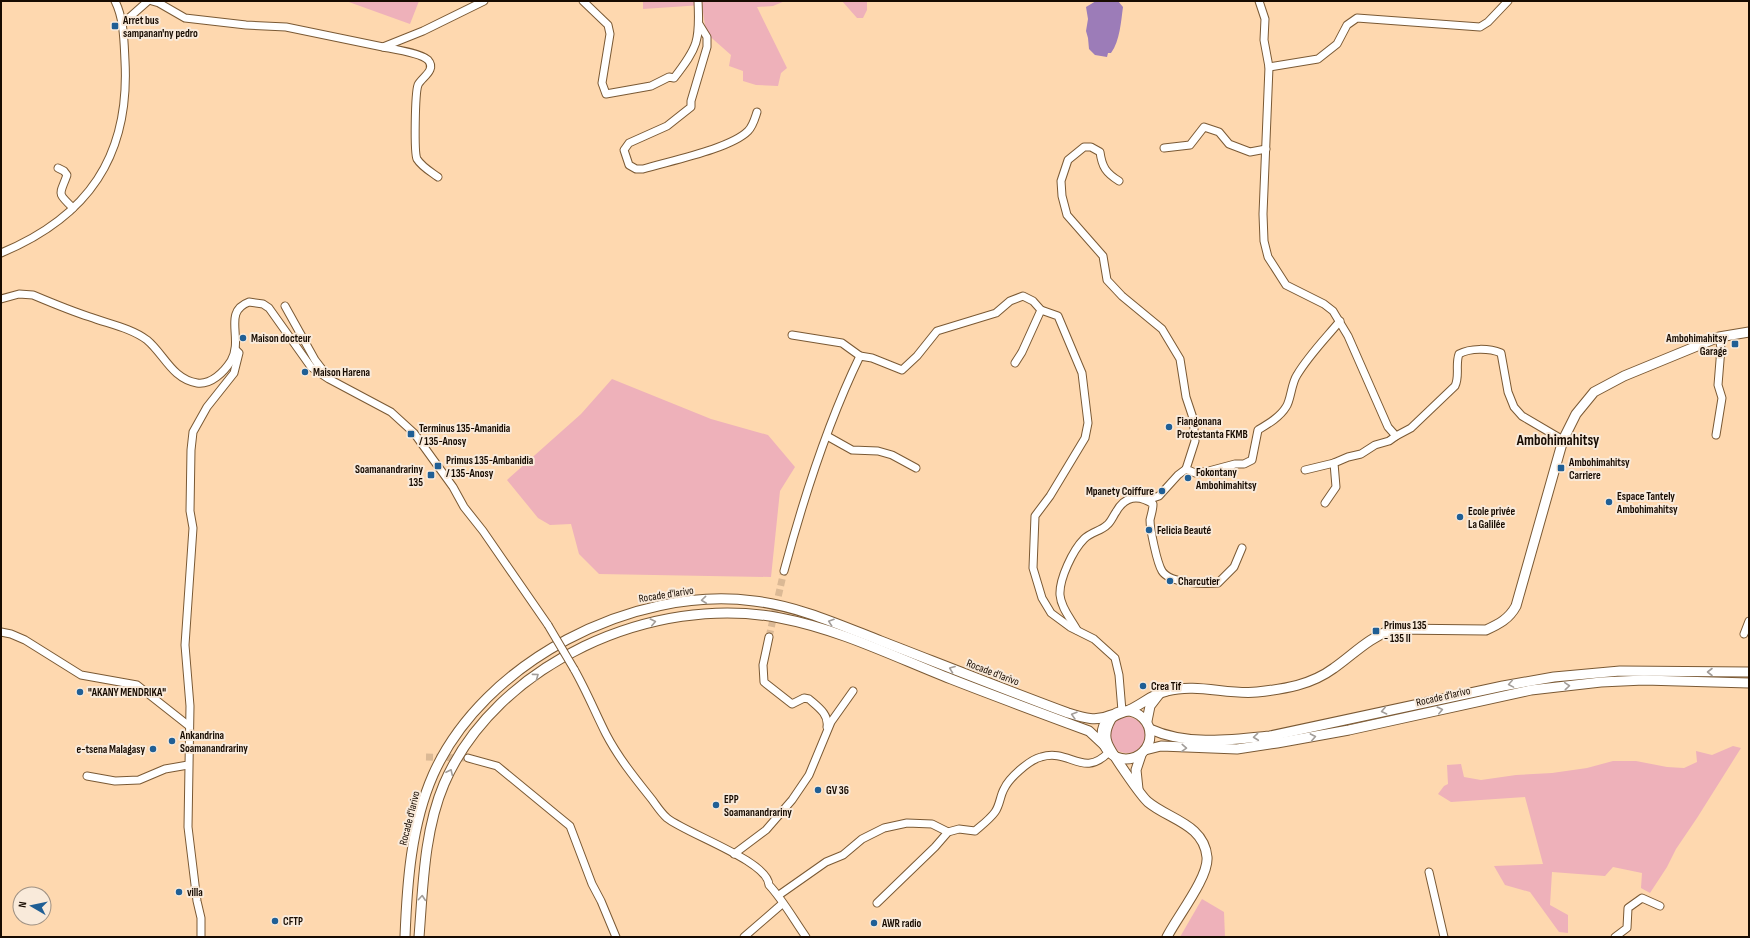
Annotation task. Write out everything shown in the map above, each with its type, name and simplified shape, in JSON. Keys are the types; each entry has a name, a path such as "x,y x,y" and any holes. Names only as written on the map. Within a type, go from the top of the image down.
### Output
{"main road":[{"path":"1110,752 1106,730 1112,718 1160,693 1180,689 1255,693 1301,686 1333,669 1366,642 1380,633 1394,629 1413,628 1486,630 1499,624 1511,615 1518,600 1563,440 1576,414 1594,392 1624,376 1719,337 1749,332"},
{"name":"Rocade d'Iarivo","path":"404,937 410,865 418,826 432,776 445,752 478,708 503,684 546,652 574,635 606,620 635,611 674,603 715,599 754,601 797,610 837,624 1068,714 1090,720 1102,719 1125,710"},
{"name":"Rocade d'Iarivo","path":"419,937 426,860 434,817 444,785 453,765 481,725 503,701 529,681 579,648 604,636 629,627 677,617 711,614 753,614 804,623 872,647 1089,731 1110,752"},
{"name":"Rocade d'Iarivo","path":"1148,725 1164,736 1188,739 1237,739 1270,736 1503,686 1554,677 1620,672 1749,672"},
{"name":"Rocade d'Iarivo","path":"1143,753 1161,746 1238,749 1277,743 1349,730 1531,690 1562,686 1644,680 1749,683"},
{"path":"1139,792 1136,782 1136,770 1150,740 1148,725 1150,706 1160,693"},
{"path":"1125,710 1136,712 1148,725"},
{"path":"1111,715 1102,729 1110,752 1139,792 1153,806 1184,822 1193,830 1205,849 1207,858 1205,873 1167,937"},
{"path":"1110,752 1129,759 1143,753"}],"street":[{"path":"1,253 51,228 89,191 110,157 118,138 122,119 126,72 122,24 119,9 115,1"},
{"path":"122,24 148,1"},
{"path":"152,1 159,3 185,18 246,25 286,27 383,47 427,59 430,64 430,70 417,86 416,158 423,166 438,178"},
{"path":"383,47 423,31 484,1"},
{"path":"583,1 608,25 610,34 602,83 606,94 651,86 669,77 674,78 692,55 697,42 699,24 698,1"},
{"path":"1259,1 1266,19 1264,40 1269,67 1263,214 1264,241 1268,257 1286,285 1324,304 1333,311 1340,321 1388,427 1396,436"},
{"path":"1269,67 1318,59 1337,44 1347,25 1357,18 1480,27 1488,22 1508,1"},
{"path":"699,24 707,37 707,47 690,101 691,107 667,126 629,143 624,150 629,165 636,169 643,169 724,145 747,132 752,126 757,112"},
{"path":"1164,148 1190,145 1204,127 1218,132 1229,144 1250,152 1266,149"},
{"path":"1119,181 1106,172 1102,163 1100,152 1091,147 1084,147 1068,160 1062,181 1062,196 1067,215 1103,256 1107,280 1122,296 1162,329 1180,359 1186,397 1193,418 1195,441 1186,468 1159,496 1147,500"},
{"path":"58,168 64,171 67,175 60,192 61,196 73,208"},
{"path":"1,299 19,294 33,295 136,334 154,347 173,371 182,377 197,383 210,381 221,374 231,361 236,350"},
{"path":"792,335 842,343 860,356 872,358 902,370 917,356 937,331 996,313 1010,301 1023,296 1033,301 1041,310 1058,316 1082,373 1088,423 1085,438 1050,496 1035,516 1033,568 1042,598 1051,613 1078,631 1094,639 1115,658 1125,710"},
{"path":"201,937 201,918 197,901 188,827 190,706 185,645 194,528 190,511 191,450 193,432 201,417 219,391 234,373 239,353 236,350 234,324 236,313 239,308 249,302 263,304 269,308 312,367 329,379 391,412 414,433 453,487 464,507 483,530 548,625 586,689 607,735 626,765 667,818 747,860 762,872 768,880 769,885 779,895 782,904 806,937"},
{"path":"285,306 315,360 329,379"},
{"path":"1015,363 1022,352 1041,310"},
{"path":"1186,468 1195,473 1205,472 1234,464 1244,464 1252,460 1258,430 1277,418 1287,406 1289,393 1295,377 1315,349 1340,321"},
{"path":"1716,435 1722,398 1718,385 1721,348 1719,337"},
{"path":"1305,470 1334,463 1348,457 1361,454 1375,445 1389,441 1411,428 1455,386 1458,380 1456,362 1459,354 1466,350 1494,350 1501,353 1508,392 1518,412 1563,440"},
{"path":"784,571 808,491 848,381 860,356"},
{"path":"828,436 852,450 878,451 892,455 916,468"},
{"path":"1325,503 1336,487 1334,463"},
{"path":"1078,631 1064,608 1060,595 1062,582 1072,557 1084,539 1093,532 1107,526 1124,501 1135,497 1147,500 1153,504 1150,520 1162,571 1171,577 1199,584 1218,583 1234,567 1242,548"},
{"path":"1744,634 1749,621"},
{"path":"1,632 11,634 25,640 80,674 137,685 189,726"},
{"path":"769,637 763,665 764,682 792,704 804,698 809,698 827,717 826,735"},
{"path":"734,854 766,830 792,800 808,775 831,722 853,691"},
{"path":"877,903 935,847 948,832 959,829 975,831 995,811 1004,788 1017,772 1040,757 1056,756 1089,765 1096,763 1110,752"},
{"path":"468,758 497,766 570,826 592,884 601,901 607,920 615,937 607,937"},
{"path":"87,776 115,781 139,780 165,769 188,765"},
{"path":"779,895 826,862 843,855 862,839 884,828 907,823 932,824 948,832"},
{"path":"1429,872 1444,937"},
{"path":"1615,937 1627,928 1628,908 1642,898 1660,906"},
{"path":"744,937 782,904"}],"shaded area":[{"path":"346,1 419,1 410,24"},
{"path":"643,1 785,1 773,6 757,7 787,68 781,73 778,86 756,85 743,81 743,71 729,66 731,55 706,33 702,5 643,9"},
{"path":"842,1 867,1 867,10 863,18 857,18"},
{"path":"1096,1 1118,1 1123,7 1120,31 1114,48 1111,53 1108,53 1107,57 1095,55 1089,49 1086,31 1088,19 1086,7"},
{"path":"612,379 711,419 768,435 795,467 780,491 771,577 599,574 579,554 571,524 550,525 538,518 507,480 581,414"},
{"path":"1127,717 1140,722 1145,735 1140,748 1127,753 1114,748 1109,735 1114,722"},
{"path":"1733,746 1741,748 1676,849 1667,867 1650,893 1641,888 1642,873 1613,867 1605,876 1552,872 1550,905 1568,915 1568,933 1559,932 1530,892 1505,885 1494,866 1543,864 1525,797 1451,802 1438,794 1444,786 1448,784 1447,765 1461,764 1464,777 1481,780 1587,768 1613,761 1636,761 1667,767 1684,768 1697,762 1696,751 1712,755"},
{"path":"1202,899 1224,912 1225,937 1180,937"}],"tunnel":[{"path":"769,637 784,571"},
{"path":"426,757 468,758"}],"place":[{"name":"Arret bus sampanan'ny pedro","path":"115,26"},
{"name":"Maison docteur","path":"243,338"},
{"name":"Ambohimahitsy Garage","path":"1735,344"},
{"name":"Maison Harena","path":"305,372"},
{"name":"Fiangonana Protestanta FKMB","path":"1169,427"},
{"name":"Terminus 135-Amanidia / 135-Anosy","path":"411,434"},
{"name":"Primus 135-Ambanidia / 135-Anosy","path":"438,466"},
{"name":"Ambohimahitsy Carriere","path":"1561,468"},
{"name":"Soamanandrariny 135","path":"431,475"},
{"name":"Fokontany Ambohimahitsy","path":"1188,478"},
{"name":"Mpanety Coiffure","path":"1162,491"},
{"name":"Espace Tantely Ambohimahitsy","path":"1609,502"},
{"name":"Ecole privée La Galilée","path":"1460,517"},
{"name":"Felicia Beauté","path":"1149,530"},
{"name":"Charcutier","path":"1170,581"},
{"name":"Primus 135 - 135 II","path":"1376,631"},
{"name":"Crea Tif","path":"1143,686"},
{"name":"\"AKANY MENDRIKA\"","path":"80,692"},
{"name":"Ankandrina Soamanandrariny","path":"172,741"},
{"name":"e-tsena Malagasy","path":"153,749"},
{"name":"GV 36","path":"818,790"},
{"name":"EPP Soamanandrariny","path":"716,805"},
{"name":"villa","path":"179,892"},
{"name":"CFTP","path":"275,921"},
{"name":"AWR radio","path":"874,923"}],"district":[{"name":"Ambohimahitsy","path":"1558,440"}]}
